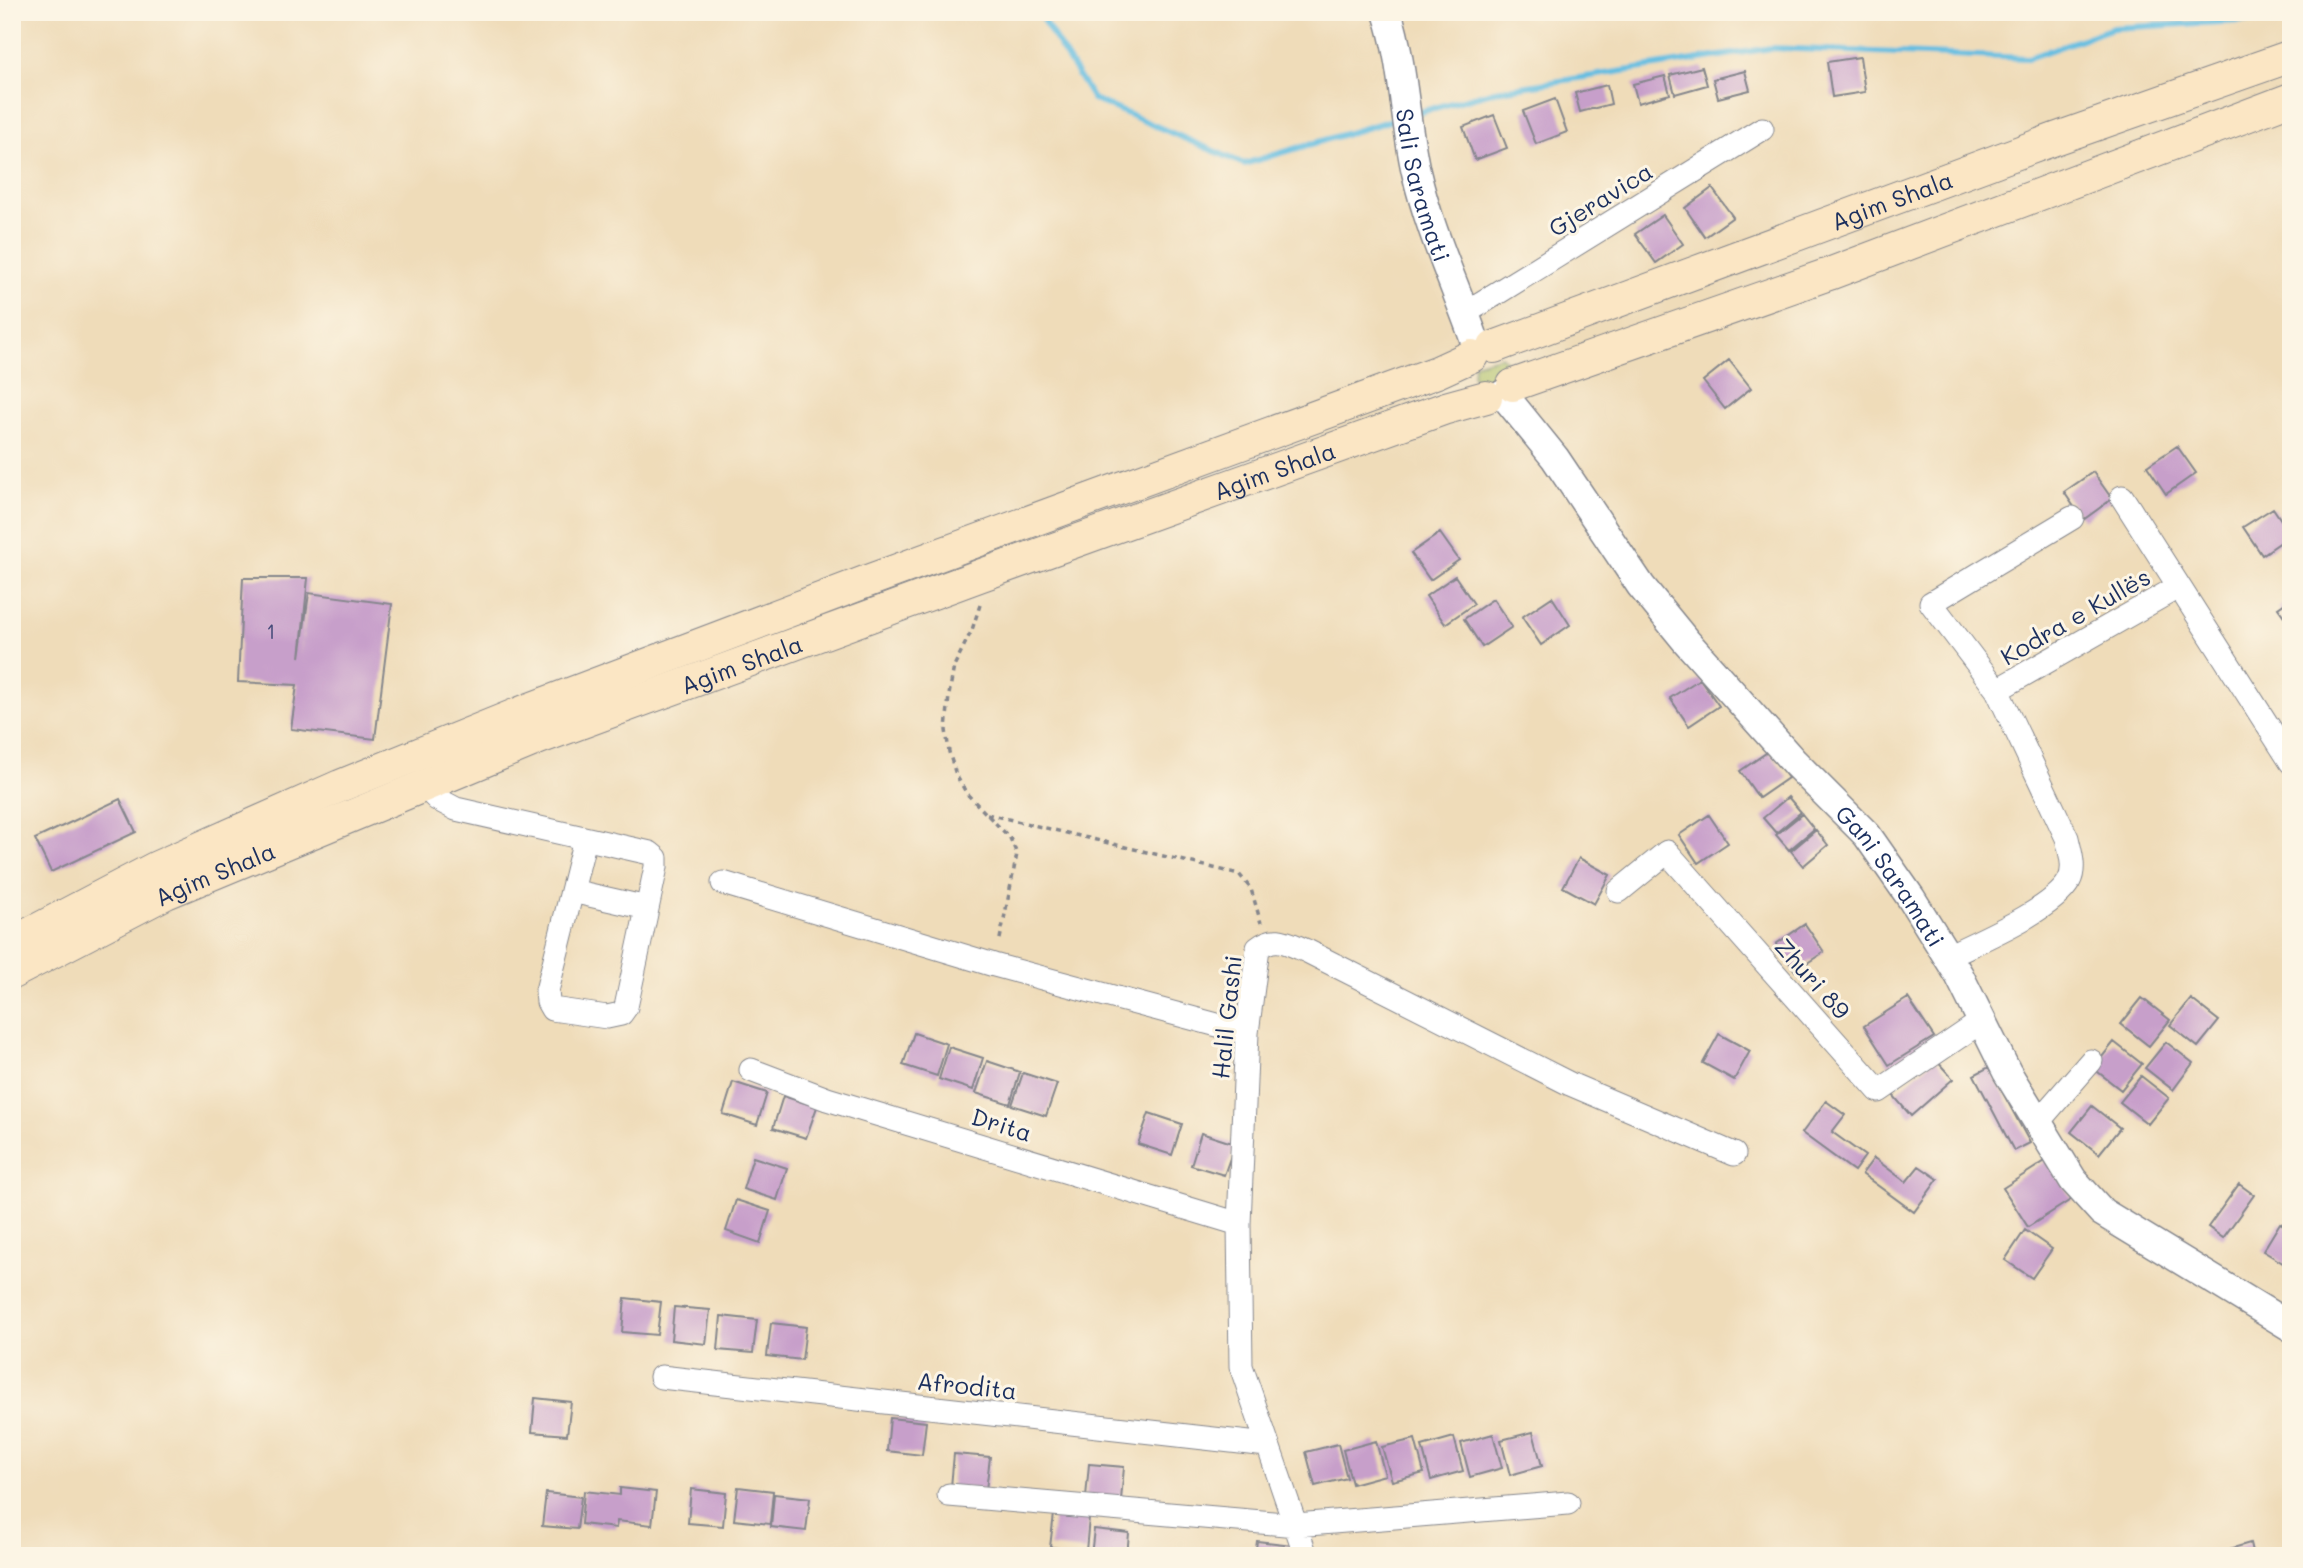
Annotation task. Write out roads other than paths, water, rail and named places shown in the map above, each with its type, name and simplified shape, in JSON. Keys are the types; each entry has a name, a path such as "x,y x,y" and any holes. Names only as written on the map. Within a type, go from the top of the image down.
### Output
{"main road":[{"name":"Agim Shala","path":"12,943 155,868 340,786 530,709 1437,372 1481,351 2055,139 2291,56"},
{"name":"Agim Shala","path":"12,974 166,893 539,738 1433,412 1501,392 1829,274 2291,99"},
{"path":"1502,349 1513,361 1516,369 1501,392 1476,393 1466,379 1465,370 1481,351 1502,349"}],"street":[{"name":"Sali Saramati","path":"1387,12 1396,41 1416,172 1437,239 1481,351"},
{"name":"Gjeravica","path":"1465,313 1762,129"},
{"name":"Gani Saramati","path":"1501,392 1555,458 1641,586 1686,641 1794,762 1867,835 1948,956 2007,1072 2073,1180 2102,1212 2291,1327"},
{"name":"Kodra e Kullës","path":"2122,497 2291,762"},
{"path":"1948,956 2050,902 2070,880 2073,860 2067,838 1997,690 1931,603 2072,518"},
{"name":"Kodra e Kullës","path":"1997,690 2178,587"},
{"path":"424,786 437,799 456,809 650,853 656,859 626,1007 621,1014 607,1017 552,1009 548,1002 547,990 585,839"},
{"name":"Zhuri 89","path":"1619,891 1667,852 1879,1091 1982,1021"},
{"path":"723,883 994,965 1247,1033"},
{"path":"572,891 647,908"},
{"name":"Halil Gashi","path":"1306,1556 1241,1366 1239,1224 1247,1033 1258,948 1267,941 1277,940 1307,951 1570,1084 1734,1154"},
{"path":"2037,1122 2091,1061"},
{"name":"Drita","path":"751,1070 827,1099 1239,1224"},
{"name":"Afrodita","path":"661,1377 1268,1445"},
{"path":"949,1495 1296,1525 1568,1503"}],"waterway":[{"path":"1038,12 1093,99 1244,164 1399,118"},
{"path":"1413,114 1495,91 1771,48 2028,58 2113,28 2291,18"}]}
